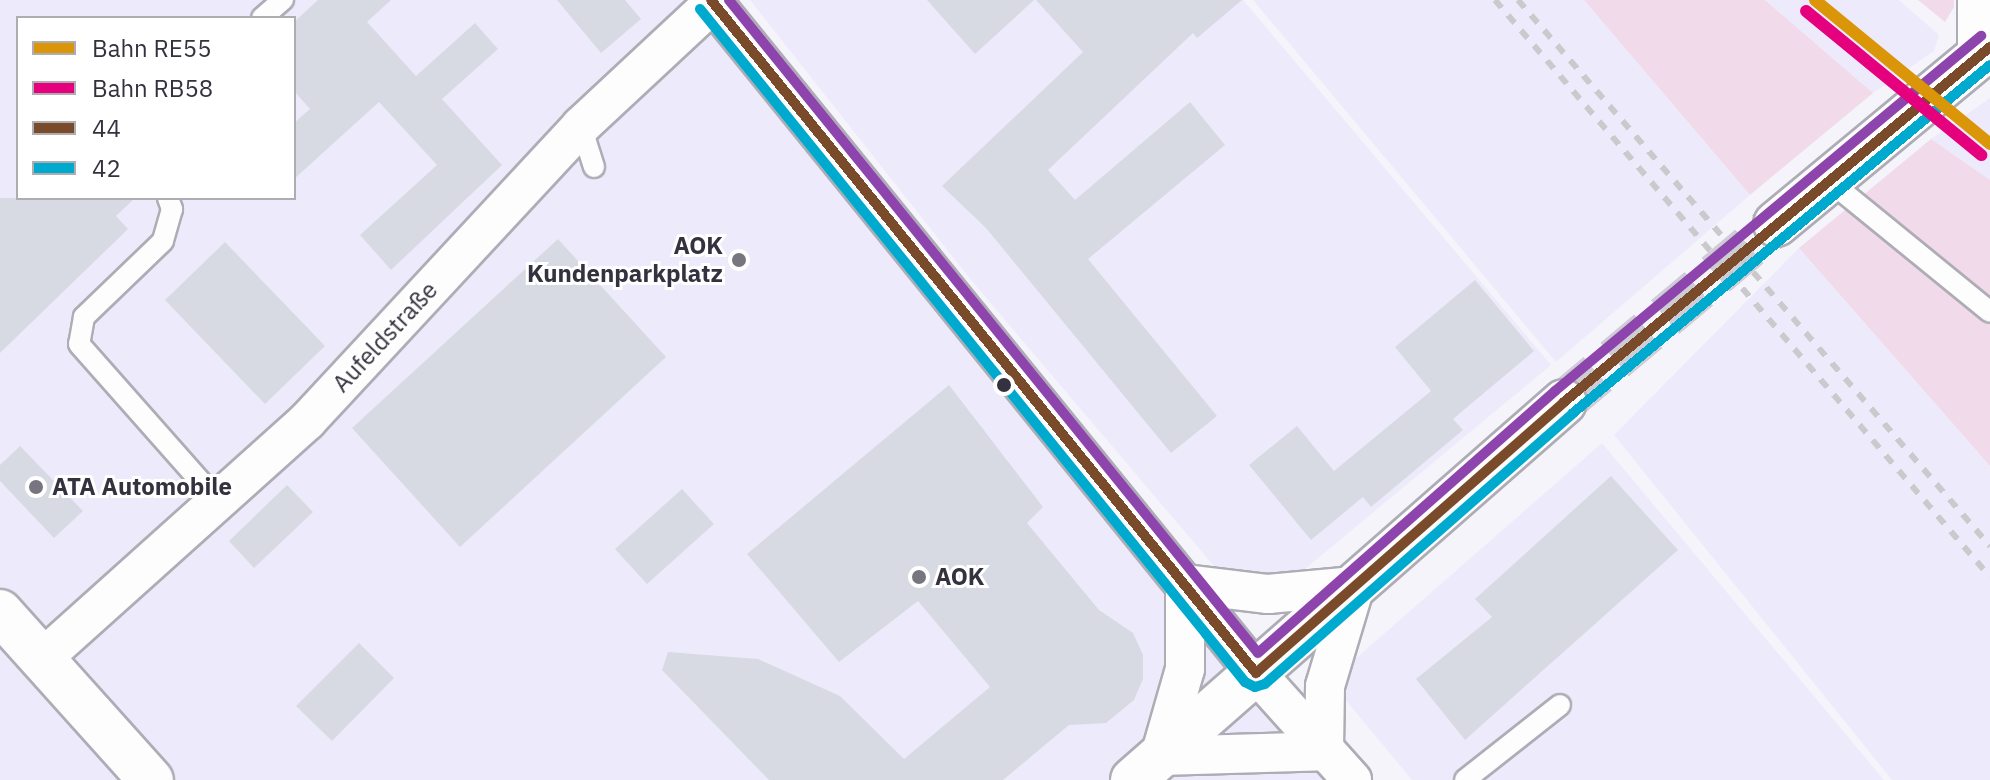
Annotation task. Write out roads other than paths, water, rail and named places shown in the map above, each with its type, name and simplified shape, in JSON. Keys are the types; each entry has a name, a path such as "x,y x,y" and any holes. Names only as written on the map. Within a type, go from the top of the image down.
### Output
{"main road":[{"path":"1776,224 1984,51"},
{"path":"1147,768 1564,402"},
{"path":"0,612 151,780"}],"street":[{"path":"1977,0 1984,51"},
{"path":"712,2 1256,673 1352,780"},
{"name":"Aufeldstraße","path":"43,658 307,421 581,126 712,2"},
{"path":"1185,584 1268,594 1355,586 1325,686 1324,751"},
{"path":"1185,584 1185,669 1147,768 1324,751"}],"lane":[{"path":"264,16 283,0"},
{"path":"581,126 594,167"},
{"path":"1827,179 1990,312"},
{"path":"169,200 172,209 163,241 84,317 79,344 217,500"},
{"path":"1465,780 1560,705"}],"tunnel":[{"path":"1564,402 1776,224"}],"railway":[{"path":"1495,0 1990,577"},
{"path":"1518,0 1990,546"}],"rail line":[{"name":"RE55","path":"1815,0 1990,144"},
{"name":"RB58","path":"1806,11 1981,155"}],"place":[{"name":"AOK Kundenparkplatz","path":"739,260"},
{"name":"ATA Automobile","path":"36,487"},
{"name":"AOK","path":"919,577"}]}
